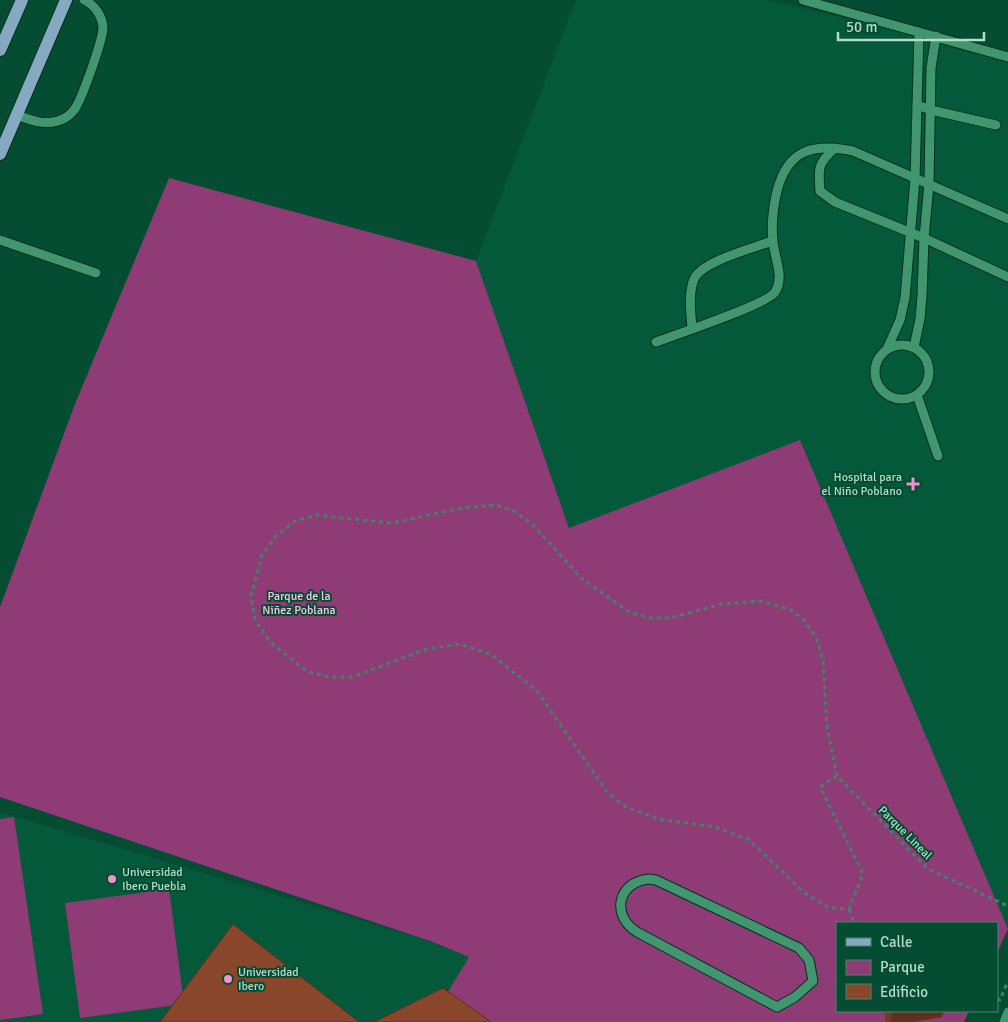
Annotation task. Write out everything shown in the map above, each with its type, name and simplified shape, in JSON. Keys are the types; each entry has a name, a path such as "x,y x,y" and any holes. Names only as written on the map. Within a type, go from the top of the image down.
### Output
{"main road":[{"path":"0,50 22,0"},
{"path":"0,154 66,0"}],"street":[{"path":"17,115 36,122 52,123 65,118 75,109 102,40 103,27 100,14 84,0"},
{"path":"803,0 1008,57"},
{"path":"887,348 901,344 914,347 925,357 929,370 926,384 917,395 903,399 890,396 879,386 875,373 878,359 887,348 900,320 905,298 915,178 920,32"},
{"path":"914,347 920,311 929,184 932,68 936,36"},
{"path":"917,105 996,125"},
{"path":"835,148 823,159 819,173 820,191 835,202 924,238 1008,277"},
{"path":"656,342 755,305 774,295 779,284 772,241 773,209 781,178 790,162 808,150 835,148 853,151 1008,220"},
{"path":"0,240 96,273"},
{"path":"692,329 691,298 695,278 715,261 772,241"},
{"path":"917,395 938,456"},
{"path":"641,880 656,880 799,948 809,960 813,981 795,997 777,1007 631,928 625,923 620,908 621,901 628,887 641,880"},
{"path":"1004,1022 1008,1012"}],"path":[{"path":"849,909 829,908 806,894 749,840 715,827 658,819 626,807 608,793 537,692 492,655 460,644 428,649 352,677 329,678 308,672 270,642 254,619 251,596 262,555 275,537 294,521 316,515 392,523 462,508 496,505 514,511 534,526 581,578 629,612 650,618 670,618 722,604 761,601 791,610 804,620 816,639 823,660 827,727 837,776 820,787 863,874 849,909 854,922"},
{"name":"Parque Lineal","path":"837,776 928,869 1008,906"},
{"path":"998,999 1000,1000 1008,981"}],"shaded area":[{"name":"Hospital para el Niño Poblano","path":"576,0 767,0 931,38 1008,61 1008,929 800,440 569,528 476,261"},
{"name":"Universidad Ibero Puebla","path":"0,812 433,942 627,1022 0,1022"}],"green space":[{"name":"Parque de la Niñez Poblana","path":"169,178 476,261 569,528 800,440 1008,929 998,951 998,922 836,922 836,1012 969,1012 964,1022 438,1022 432,1018 469,957 433,942 0,797 0,607 75,404"},
{"path":"14,817 43,1014 0,1020 0,819"},
{"path":"169,889 184,1004 80,1018 65,903"}],"building":[{"path":"233,924 359,1022 160,1022"},
{"path":"443,988 491,1022 374,1022"}],"place":[{"name":"Hospital para el Niño Poblano","path":"913,484"},
{"name":"Universidad Ibero Puebla","path":"112,879"},
{"name":"Universidad Ibero","path":"228,979"}]}
